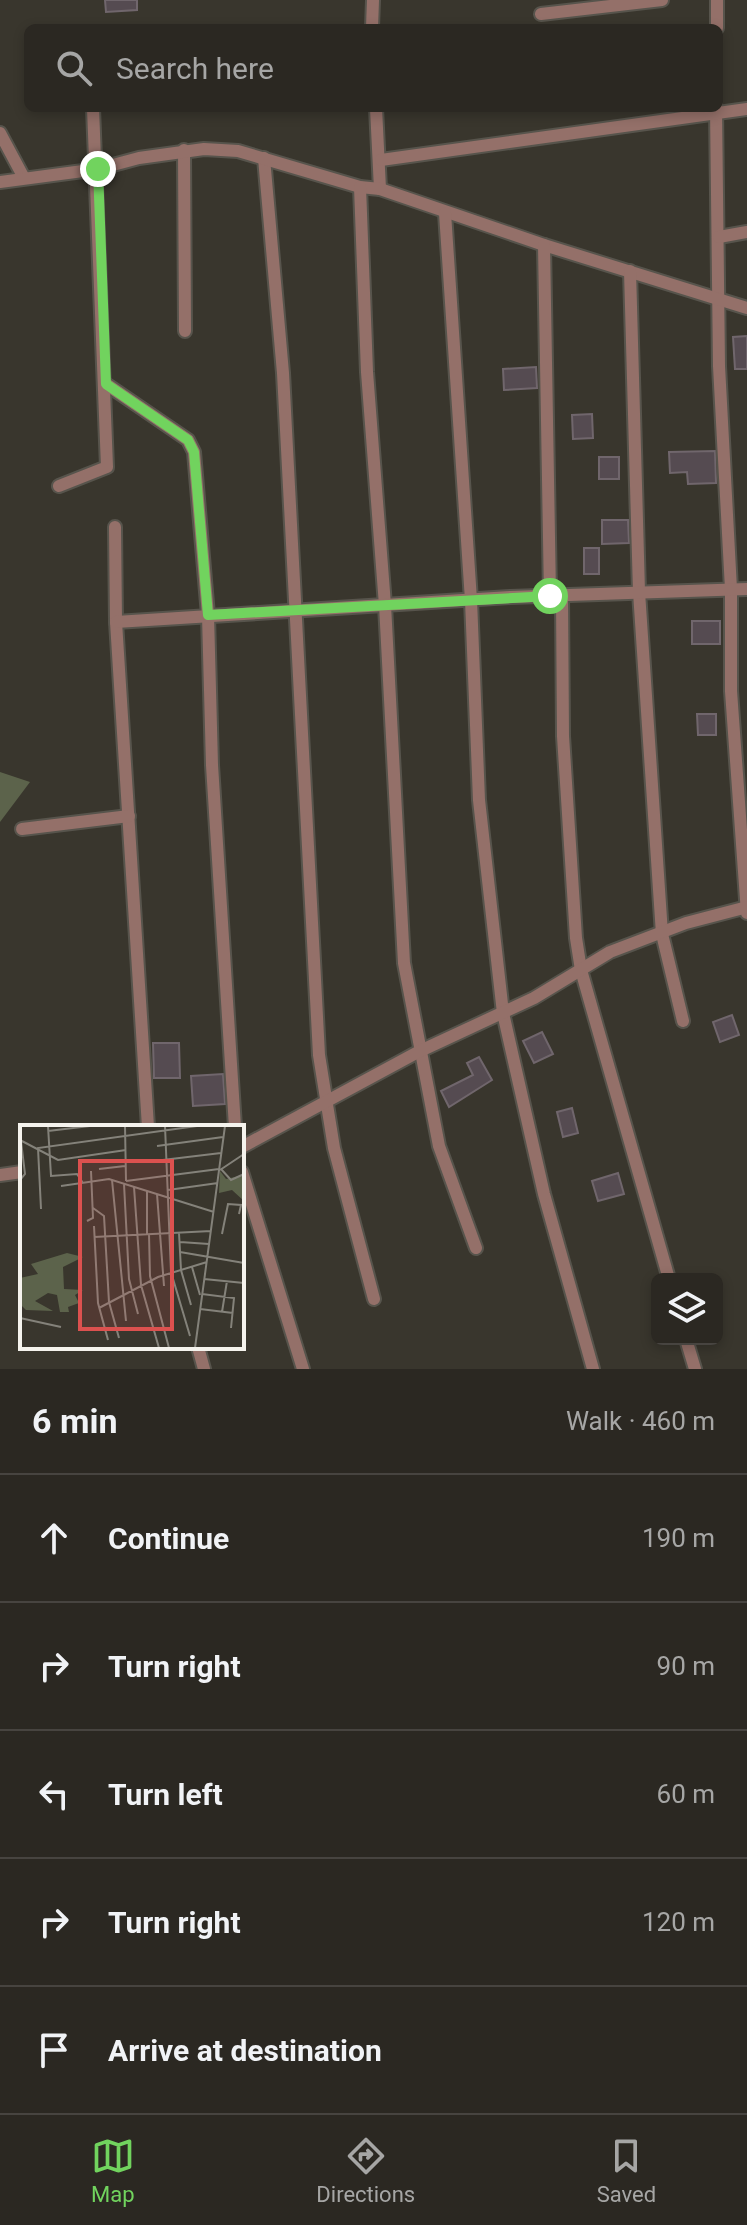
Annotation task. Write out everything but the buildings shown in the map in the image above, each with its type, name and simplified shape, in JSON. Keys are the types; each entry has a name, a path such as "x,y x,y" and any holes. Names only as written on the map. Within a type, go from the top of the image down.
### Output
{"street":[{"path":"372,24 373,0"},
{"path":"541,14 662,0"},
{"path":"717,0 717,24"},
{"path":"723,109 747,109"},
{"path":"59,486 107,467 98,169 93,112"},
{"path":"376,112 380,189"},
{"path":"381,160 696,112"},
{"path":"244,1146 325,1105 418,1052 503,1013 633,942 686,923 746,909 731,705 731,589 719,366 716,112"},
{"path":"0,133 24,178"},
{"path":"184,150 185,331"},
{"path":"0,182 98,169 184,150 238,151 360,187 380,189 445,213 747,308"},
{"path":"264,158 283,373 297,610 307,877 325,1105 374,1299"},
{"path":"360,187 367,372 385,605 399,902 418,1052 439,1146 476,1248"},
{"path":"445,213 471,600 479,800 503,1013 544,1194 593,1369"},
{"path":"719,237 747,232"},
{"path":"544,245 556,595 572,901 581,970 667,1273"},
{"path":"630,271 639,592 662,934 683,1021"},
{"path":"106,384 188,440 194,452 208,615 212,765 235,1125"},
{"path":"115,527 116,622 148,1125"},
{"path":"116,622 556,595 747,589"},
{"path":"22,829 129,816"},
{"path":"0,1175 20,1172"},
{"path":"244,1178 303,1369"},
{"path":"688,1345 695,1369"},
{"path":"199,1349 204,1369"}],"green space":[{"path":"0,772 30,782 0,822"}],"route":[{"path":"98,169 106,384 188,440 194,452 208,615 550,596"}]}
